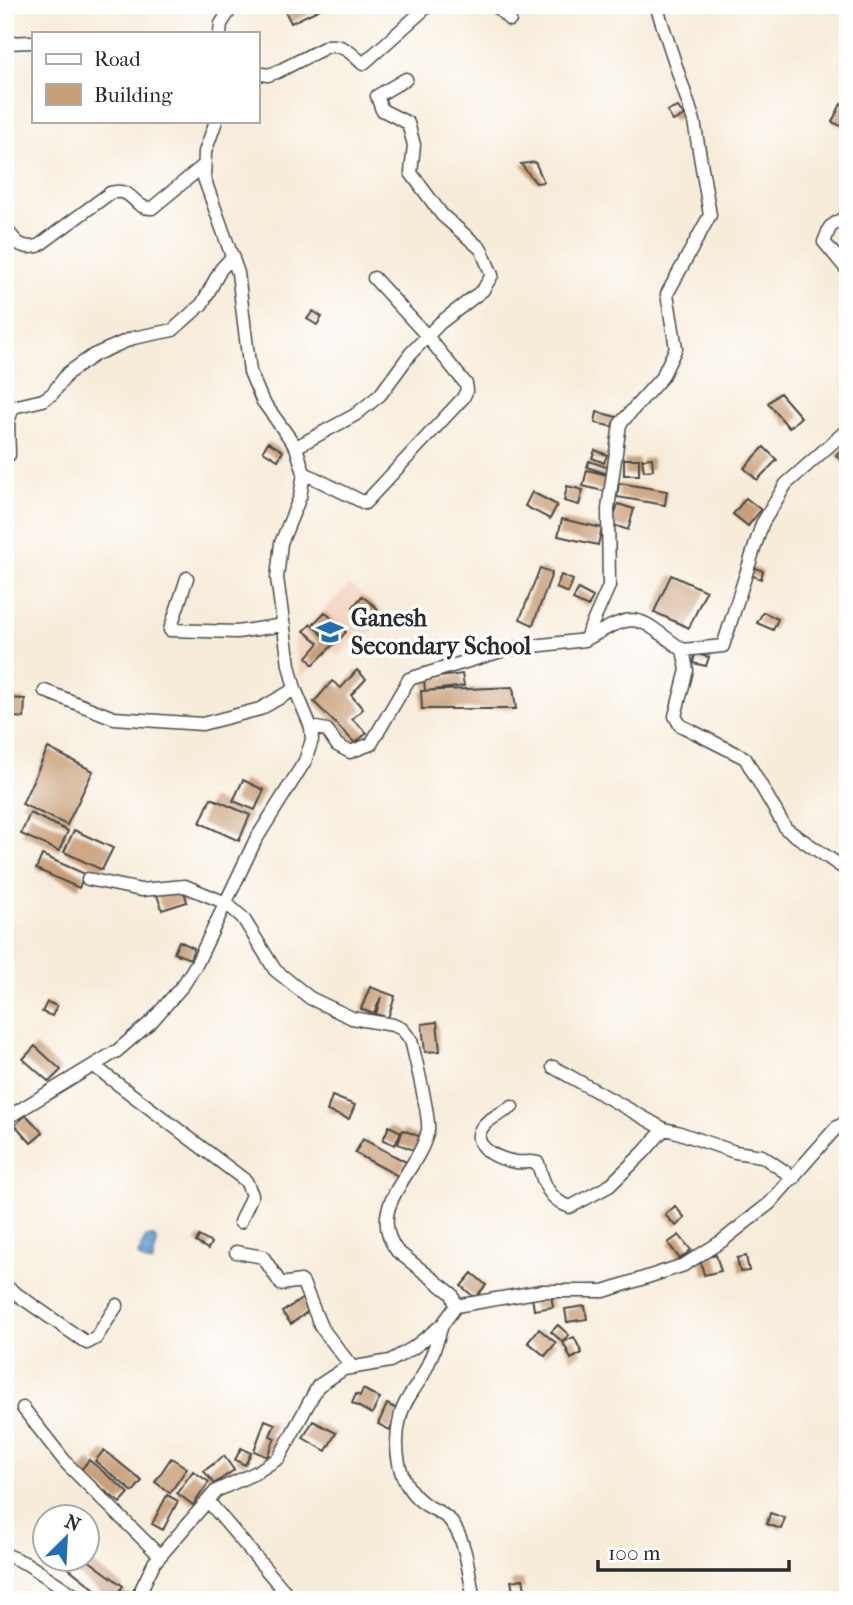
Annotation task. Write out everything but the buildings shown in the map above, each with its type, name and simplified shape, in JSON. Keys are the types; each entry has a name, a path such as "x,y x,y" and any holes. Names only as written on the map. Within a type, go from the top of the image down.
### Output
{"street":[{"path":"220,32 221,24 233,5"},
{"path":"259,73 268,75 277,72 328,46 337,45 344,47 363,64 429,5"},
{"path":"495,5 510,20"},
{"path":"585,640 608,586 608,509 620,424 662,377 676,348 667,294 710,215 694,121 656,5"},
{"path":"5,43 32,42"},
{"path":"296,447 355,415 380,395 411,353 440,323 483,290 492,275 481,249 442,215 411,173 414,145 408,123 382,110 377,96 406,79"},
{"path":"5,1119 133,1040 170,1003 197,963 255,841 305,761 312,740 311,727 295,689 278,592 278,561 288,524 300,497 304,473 296,447 255,388 247,355 241,291 233,256 207,188 203,166 216,122"},
{"path":"5,228 20,246 38,246 110,193 127,192 139,205 146,209 152,208 203,166"},
{"path":"848,215 830,226 824,242 848,271"},
{"path":"9,455 8,422 13,407 43,400 52,394 68,373 94,355 133,338 173,330 202,304 221,269 233,256"},
{"path":"304,473 365,503 454,408 467,390 466,384 427,336 374,278"},
{"path":"311,727 327,730 337,745 351,752 371,744 409,679 508,649 585,640 629,618 640,620 683,650 723,646 762,524 786,484 848,429"},
{"path":"187,578 170,630 237,632 284,625"},
{"path":"683,650 687,670 675,716 681,725 745,758 786,829 848,871"},
{"path":"45,691 114,718 202,723 260,709 295,689"},
{"path":"88,879 141,890 185,886 226,903 243,918 275,970 310,998 352,1018 402,1029 411,1040 428,1127 415,1163 386,1210 387,1231 390,1242 397,1251 452,1293 456,1306"},
{"path":"94,1066 246,1181 252,1195 240,1222"},
{"path":"553,1067 664,1129 735,1152 762,1156 794,1178"},
{"path":"512,1107 484,1125 479,1138 481,1145 494,1156 518,1162 538,1163 543,1185 560,1204 570,1207 609,1185 645,1152 664,1129"},
{"path":"138,1598 154,1563 216,1491 255,1473 279,1458 318,1386 329,1377 352,1367 390,1361 413,1348 442,1325 456,1306 542,1291 604,1291 684,1265 722,1241 761,1211 794,1178 836,1128 848,1121"},
{"path":"236,1252 263,1257 278,1282 301,1281 321,1326 352,1367"},
{"path":"5,1286 87,1343 96,1338 117,1305"},
{"path":"442,1325 430,1362 401,1413 396,1451 402,1475 411,1490 423,1503 454,1524 468,1567 474,1600"},
{"path":"23,1408 67,1464 160,1556"},
{"path":"208,1501 288,1595 273,1600"},
{"path":"5,1554 27,1564 82,1600"}],"shaded area":[{"name":"Ganesh Secondary School","path":"349,585 386,613 369,635 361,629 339,656 332,650 300,677 294,639"}],"water":[{"path":"146,1237 154,1237 157,1242 152,1263 138,1256"}],"place":[{"name":"Ganesh Secondary School","path":"330,632"}]}
